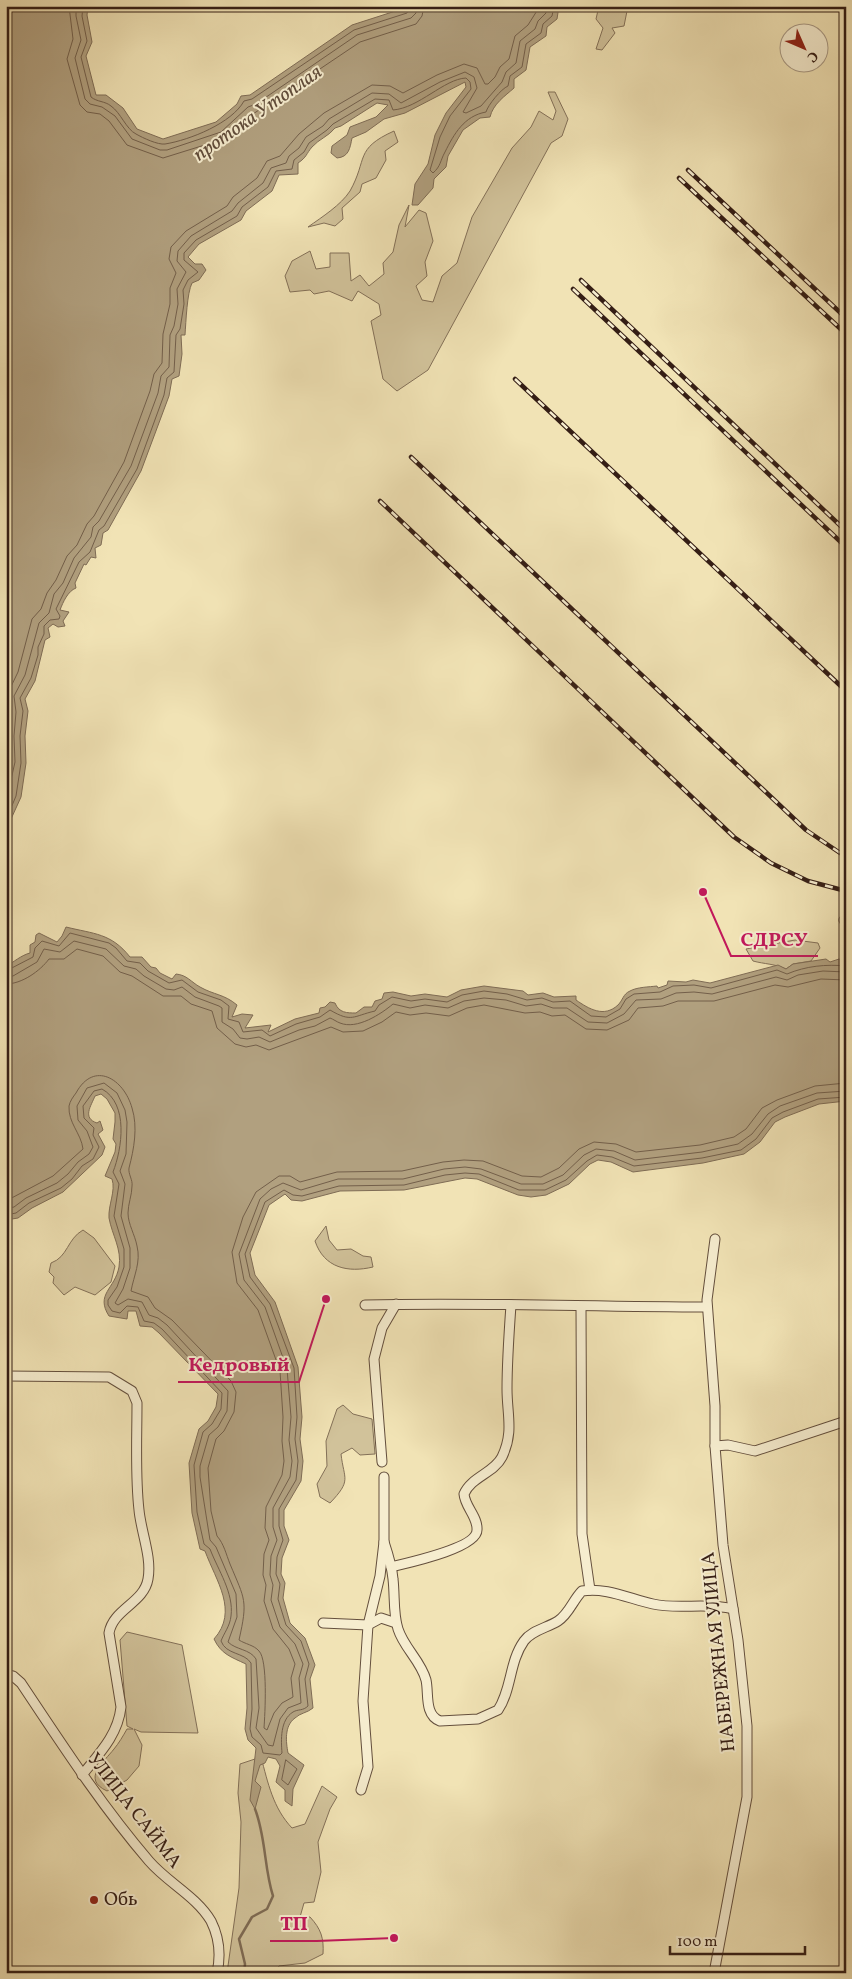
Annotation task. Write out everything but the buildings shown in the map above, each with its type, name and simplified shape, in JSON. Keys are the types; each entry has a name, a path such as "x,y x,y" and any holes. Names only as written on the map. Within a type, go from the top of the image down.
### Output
{"street":[{"name":"НАБЕРЕЖНАЯ УЛИЦА","path":"714,1973 747,1788 747,1726 733,1609 723,1545 715,1446 716,1406 708,1307 715,1239"},
{"path":"382,1462 374,1359 382,1328 396,1304"},
{"path":"365,1305 708,1307"},
{"path":"391,1567 452,1549 470,1541 476,1535 477,1526 464,1494 467,1488 493,1469 501,1459 510,1438 507,1389 511,1305"},
{"path":"581,1307 582,1528 590,1590"},
{"path":"6,1376 109,1377 132,1391 137,1403 139,1511 148,1576 142,1594 110,1626 109,1633 121,1707 120,1718 116,1730 82,1775"},
{"path":"715,1446 728,1445 755,1451 846,1421"},
{"path":"361,1790 368,1767 363,1701 368,1625 380,1576 384,1542 384,1477"},
{"path":"384,1542 391,1567 396,1623 402,1642 422,1669 426,1680 430,1713 435,1719 440,1721 478,1719 493,1714 502,1704 510,1672 525,1639 534,1632 558,1621 565,1615 582,1591 590,1590 633,1597 653,1604 705,1604 733,1609"},
{"path":"323,1623 368,1625 381,1618 396,1623"},
{"name":"УЛИЦА САЙМА","path":"6,1674 13,1676 20,1683 82,1775 154,1868 176,1888 193,1900 205,1913 217,1938 219,1958 217,1973"}],"shaded area":[{"path":"599,6 628,6 624,26 612,28 615,33 602,50 596,49 603,28 596,19"},
{"path":"548,92 555,92 568,119 562,136 551,143 428,370 397,391 383,379 371,321 381,315 379,304 358,291 352,301 329,291 314,294 310,290 290,292 285,276 292,261 310,251 316,269 330,267 330,253 349,253 351,281 360,275 369,286 384,274 383,263 393,252 399,225 409,205 405,227 419,210 426,213 433,241 425,262 427,276 416,286 422,300 433,302 442,276 457,263 472,217 512,148 531,127 539,111 553,120 556,111"},
{"path":"394,131 398,142 385,151 386,160 376,178 362,184 360,192 342,208 343,219 335,226 324,223 308,227 342,201 350,191 367,149 381,137"},
{"path":"795,940 818,943 820,948 811,961 793,964 786,969 753,961 746,949"},
{"path":"326,1226 329,1240 337,1250 351,1249 363,1256 371,1257 373,1267 346,1269 331,1263 324,1257 315,1241"},
{"path":"83,1230 94,1238 115,1266 111,1282 95,1295 75,1287 64,1295 53,1283 54,1277 49,1272 51,1263 61,1257 74,1238"},
{"path":"343,1405 353,1414 372,1419 375,1454 360,1455 352,1448 341,1454 345,1480 341,1489 330,1503 320,1497 317,1484 327,1466 326,1441 337,1409"},
{"path":"127,1632 182,1645 198,1733 141,1732 134,1729 142,1745 139,1766 127,1780 107,1791 99,1786 96,1781 97,1770 118,1744 127,1729 133,1729 127,1726 120,1640"},
{"path":"261,1757 276,1804 292,1828 305,1824 322,1786 337,1797 330,1809 318,1842 321,1872 314,1902 304,1903 300,1917 310,1917 317,1926 322,1938 323,1954 305,1963 279,1966 273,1973 227,1973 239,1888 241,1822 238,1793 240,1764"}],"water":[{"name":"протока Утоплая","path":"6,6 88,6 87,15 92,42 86,56 96,95 106,95 123,108 137,129 163,139 216,122 237,104 241,96 250,95 352,25 411,6 559,6 557,19 547,27 546,36 530,47 526,70 514,79 514,88 497,104 490,117 480,118 463,130 448,156 446,167 434,179 433,188 418,205 412,205 415,184 428,164 435,135 446,113 466,87 465,82 405,113 384,119 366,132 352,138 350,148 346,154 337,158 331,153 332,146 347,135 350,127 376,117 388,105 377,103 335,128 315,144 298,163 298,174 279,175 272,191 246,211 241,220 199,244 188,257 195,264 202,264 206,270 199,280 192,283 190,288 185,335 181,335 182,354 179,376 172,379 169,396 141,471 108,530 103,533 101,545 95,548 96,558 91,557 86,565 84,564 75,583 76,588 68,594 60,610 69,612 63,621 65,626 58,627 53,624 48,628 50,637 45,640 35,681 25,699 28,711 25,736 26,763 21,797 6,830"},
{"path":"66,927 94,933 109,939 123,949 130,957 142,957 160,973 172,979 176,974 183,976 205,990 228,999 237,1005 232,1017 242,1014 253,1015 245,1028 271,1025 268,1032 295,1019 319,1013 320,1008 325,1007 330,1002 335,1003 344,1012 356,1013 364,1007 372,1007 375,1001 382,999 384,993 393,992 411,996 425,994 447,997 461,990 484,986 523,991 528,995 543,993 554,997 576,996 576,1000 602,1012 613,1009 628,992 640,988 657,986 658,988 667,985 668,981 686,982 693,980 710,983 778,965 786,969 793,964 826,959 830,962 839,959 846,961 846,1101 819,1104 775,1122 760,1142 744,1154 703,1163 633,1172 611,1162 598,1160 590,1164 569,1184 546,1195 531,1197 518,1195 477,1179 465,1178 404,1190 340,1191 302,1201 291,1200 285,1194 269,1205 250,1253 255,1275 275,1302 298,1367 302,1417 300,1439 303,1461 301,1481 284,1510 284,1526 289,1540 282,1558 281,1574 285,1583 283,1598 290,1623 305,1638 315,1665 310,1679 313,1708 291,1721 287,1730 288,1753 304,1765 293,1789 292,1806 285,1801 285,1790 276,1782 280,1766 276,1759 268,1757 265,1763 260,1765 255,1781 261,1787 255,1809 250,1800 256,1748 248,1740 245,1729 247,1708 246,1664 223,1652 214,1639 225,1618 225,1607 223,1596 205,1551 200,1549 192,1513 189,1463 199,1429 208,1421 216,1407 218,1394 159,1333 152,1327 140,1326 136,1311 128,1311 127,1319 109,1316 105,1308 105,1297 117,1275 120,1260 109,1218 113,1184 112,1179 105,1176 115,1152 116,1144 113,1139 115,1113 107,1099 101,1094 95,1096 89,1115 92,1121 97,1123 100,1121 103,1130 98,1134 105,1147 102,1155 63,1192 32,1208 18,1218 6,1220 6,967 30,953 30,945 35,942 36,935 39,933 57,942"}],"waterway":[{"path":"244,1973 245,1964 239,1939 252,1917 267,1909 273,1896 259,1820 255,1809"}],"railway":[{"path":"688,170 846,318"},
{"path":"679,178 846,334"},
{"path":"581,280 846,531"},
{"path":"573,289 846,547"},
{"path":"515,379 846,691"},
{"path":"411,457 806,830 846,857"},
{"path":"380,501 734,837 771,863 808,881 846,891"}],"place":[{"name":"СДРСУ","path":"703,892"},
{"name":"Кедровый","path":"326,1299"},
{"name":"Обь","path":"94,1900"},
{"name":"ТП","path":"394,1938"}]}
